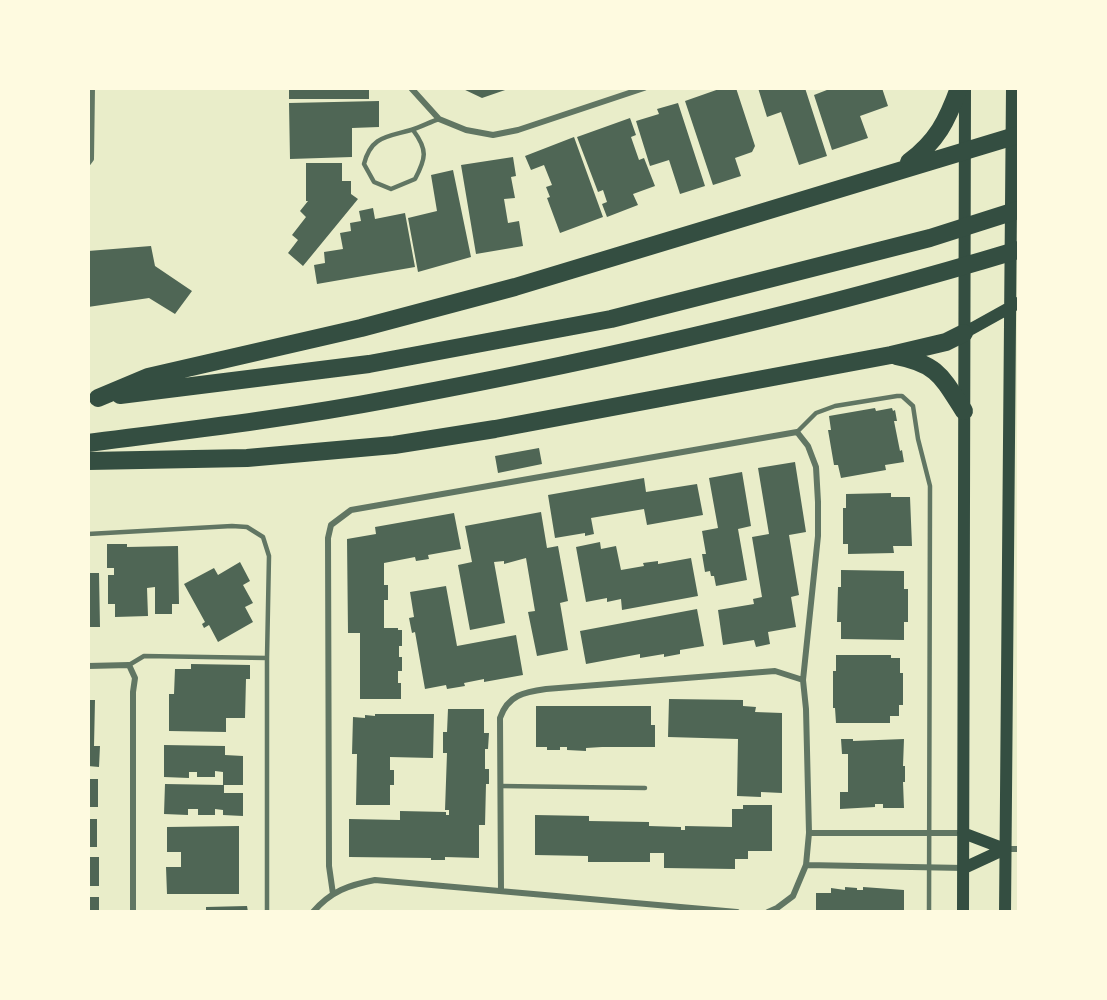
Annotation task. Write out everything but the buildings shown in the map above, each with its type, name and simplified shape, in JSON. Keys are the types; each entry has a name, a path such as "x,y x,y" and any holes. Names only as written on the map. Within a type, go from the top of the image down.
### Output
{"highway":[{"path":"898,170 926,150 943,128 959,88"},
{"path":"93,398 148,377 362,328 515,287 1015,135"},
{"path":"93,398 369,364 611,319 930,238 1018,210"},
{"path":"88,444 389,400 534,371 666,343 815,306 935,275 1018,250"},
{"path":"88,460 247,458 394,446 891,355 946,342 964,333"},
{"path":"891,355 915,359 933,368 942,376 964,411"}],"main road":[{"path":"963,912 965,88"},
{"path":"1005,912 1014,305 1009,280 1011,181 1015,135 1012,88"},
{"path":"964,333 1014,305"},
{"path":"963,832 1005,849"},
{"path":"964,868 1005,849"}],"street":[{"path":"90,161 92,88"},
{"path":"411,88 439,119 466,130 493,135 518,130 644,88"},
{"path":"333,894 329,866 328,538 331,525 351,510 797,432 808,446 816,467 818,502 818,536 803,680 806,709 809,833 806,865 793,896 768,912"},
{"path":"88,666 129,665 135,678 133,692 133,912"},
{"path":"501,891 500,718 503,708 511,699 524,692 775,671 803,680"},
{"path":"809,833 963,832"},
{"path":"1005,849 1018,849"},
{"path":"806,865 964,868"},
{"path":"313,912 333,894 351,885 375,880 737,912"}],"lane":[{"path":"413,130 422,142 424,161 415,179 392,189 374,182 364,164 367,151 386,135 413,130 439,119"},
{"path":"797,432 816,413 835,406 897,396 902,396 913,406 918,439 930,486 929,912"},
{"path":"88,534 232,526 247,527 263,537 269,556 267,912"},
{"path":"129,665 144,656 267,658"},
{"path":"501,786 645,788"}]}
